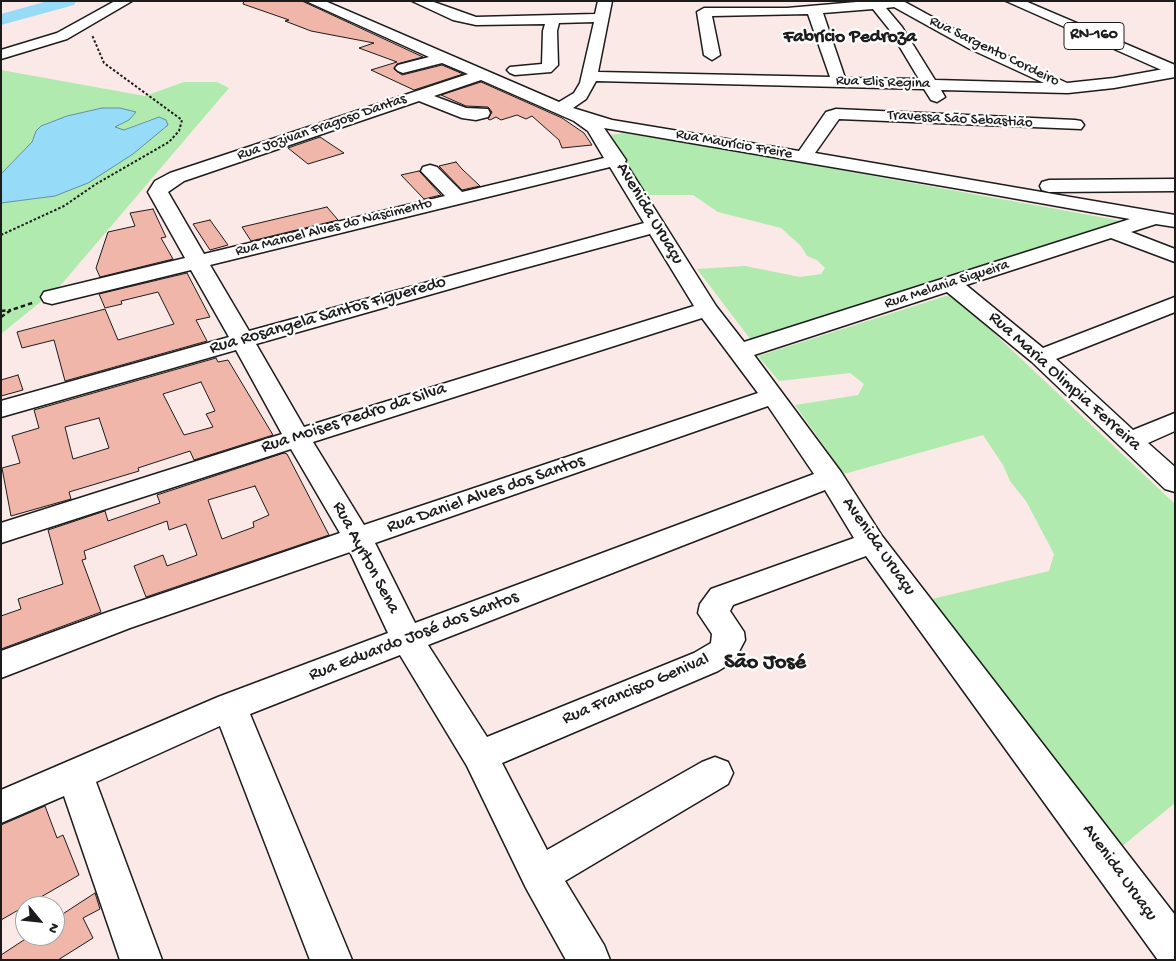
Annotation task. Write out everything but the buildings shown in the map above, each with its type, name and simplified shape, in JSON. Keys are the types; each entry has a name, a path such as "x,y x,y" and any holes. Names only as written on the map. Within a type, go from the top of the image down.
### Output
{"street":[{"path":"1,55 51,40 88,23 125,1"},
{"name":"Rua Maurício Freire","path":"313,1 446,57 580,117 625,127 984,186 1165,219"},
{"path":"419,1 472,20 602,18"},
{"path":"560,109 580,96 588,84 605,1"},
{"name":"RN-160","path":"1013,1 1175,71"},
{"path":"712,55 704,12 785,6 814,15 895,2"},
{"name":"Rua Sargento Cordeiro","path":"895,2 974,45 1068,88"},
{"path":"876,4 894,27 952,119"},
{"path":"814,15 838,82"},
{"path":"331,24 353,18"},
{"path":"515,70 546,69 550,65 550,31 554,18"},
{"path":"403,68 446,57"},
{"name":"Rua Elis Regina","path":"590,76 1068,88 1096,86 1175,71"},
{"name":"Rua Jozivan Fragoso Dantas","path":"162,185 177,177 483,74"},
{"path":"418,95 462,113 476,115 482,113"},
{"name":"Travessa São Sebastião","path":"804,157 832,116 844,114 1075,125"},
{"name":"Avenida Uruaçu","path":"580,117 599,133 708,309 831,478 872,543 1175,949"},
{"path":"599,133 602,130 625,127"},
{"name":"Rua Manoel Alves do Nascimento","path":"52,297 617,160"},
{"path":"430,171 458,198"},
{"name":"Rua Ayrton Sena","path":"162,185 158,192 199,261 298,438 358,538 407,639 480,756 540,876 589,960"},
{"path":"984,186 1175,185"},
{"name":"Rua Melania Siqueira","path":"738,352 1113,232 1165,219"},
{"name":"Rua Rosangela Santos Figueredo","path":"1,409 498,268 656,226"},
{"path":"1113,232 1175,256"},
{"name":"Rua Maria Olimpia Ferreira","path":"951,284 1040,357 1175,483"},
{"path":"1040,357 1175,304"},
{"name":"Rua Moises Pedro da Silva","path":"1,533 708,309"},
{"name":"Rua Daniel Alves dos Santos","path":"1,665 119,620 773,396"},
{"path":"1130,441 1175,421"},
{"name":"Rua Eduardo José dos Santos","path":"1,807 230,707 831,478"},
{"name":"Rua Francisco Genival","path":"480,756 706,662 723,652 729,640 728,632 714,613 716,604 722,597 872,543"},
{"path":"230,707 331,960"},
{"path":"540,876 715,773"},
{"path":"75,775 141,960"}],"path":[{"path":"1,235 64,206 96,184 170,142 179,131 182,120 104,63 88,23"},
{"path":"1,311 11,310 52,297"},
{"path":"1,317 11,310"}],"green space":[{"path":"1,70 145,96 184,82 217,82 229,88 60,286 1,334 1,203 55,196 151,119 124,130 115,127 102,108 67,116 41,126 36,131 32,142 1,174"},
{"path":"623,133 730,150 1128,222 751,340 697,269 745,266 800,277 821,274 825,268 817,260 807,256 801,246 781,228 718,212 693,195 645,195 605,136"},
{"path":"949,295 981,321 1175,504 1175,803 1115,852 928,600 1049,571 1054,554 1026,501 1010,481 1003,465 983,435 844,474 795,405 858,395 864,384 850,373 779,381 758,356"}],"water":[{"path":"102,108 120,108 136,112 129,120 115,127 124,130 159,117 166,120 168,125 133,154 88,183 55,196 1,203 1,174 32,142 36,131 41,126 67,116"}],"waterway":[{"path":"1,20 68,1"}],"district":[{"name":"Fabrício Pedroza","path":"850,38"},
{"name":"São José","path":"765,664"}]}
